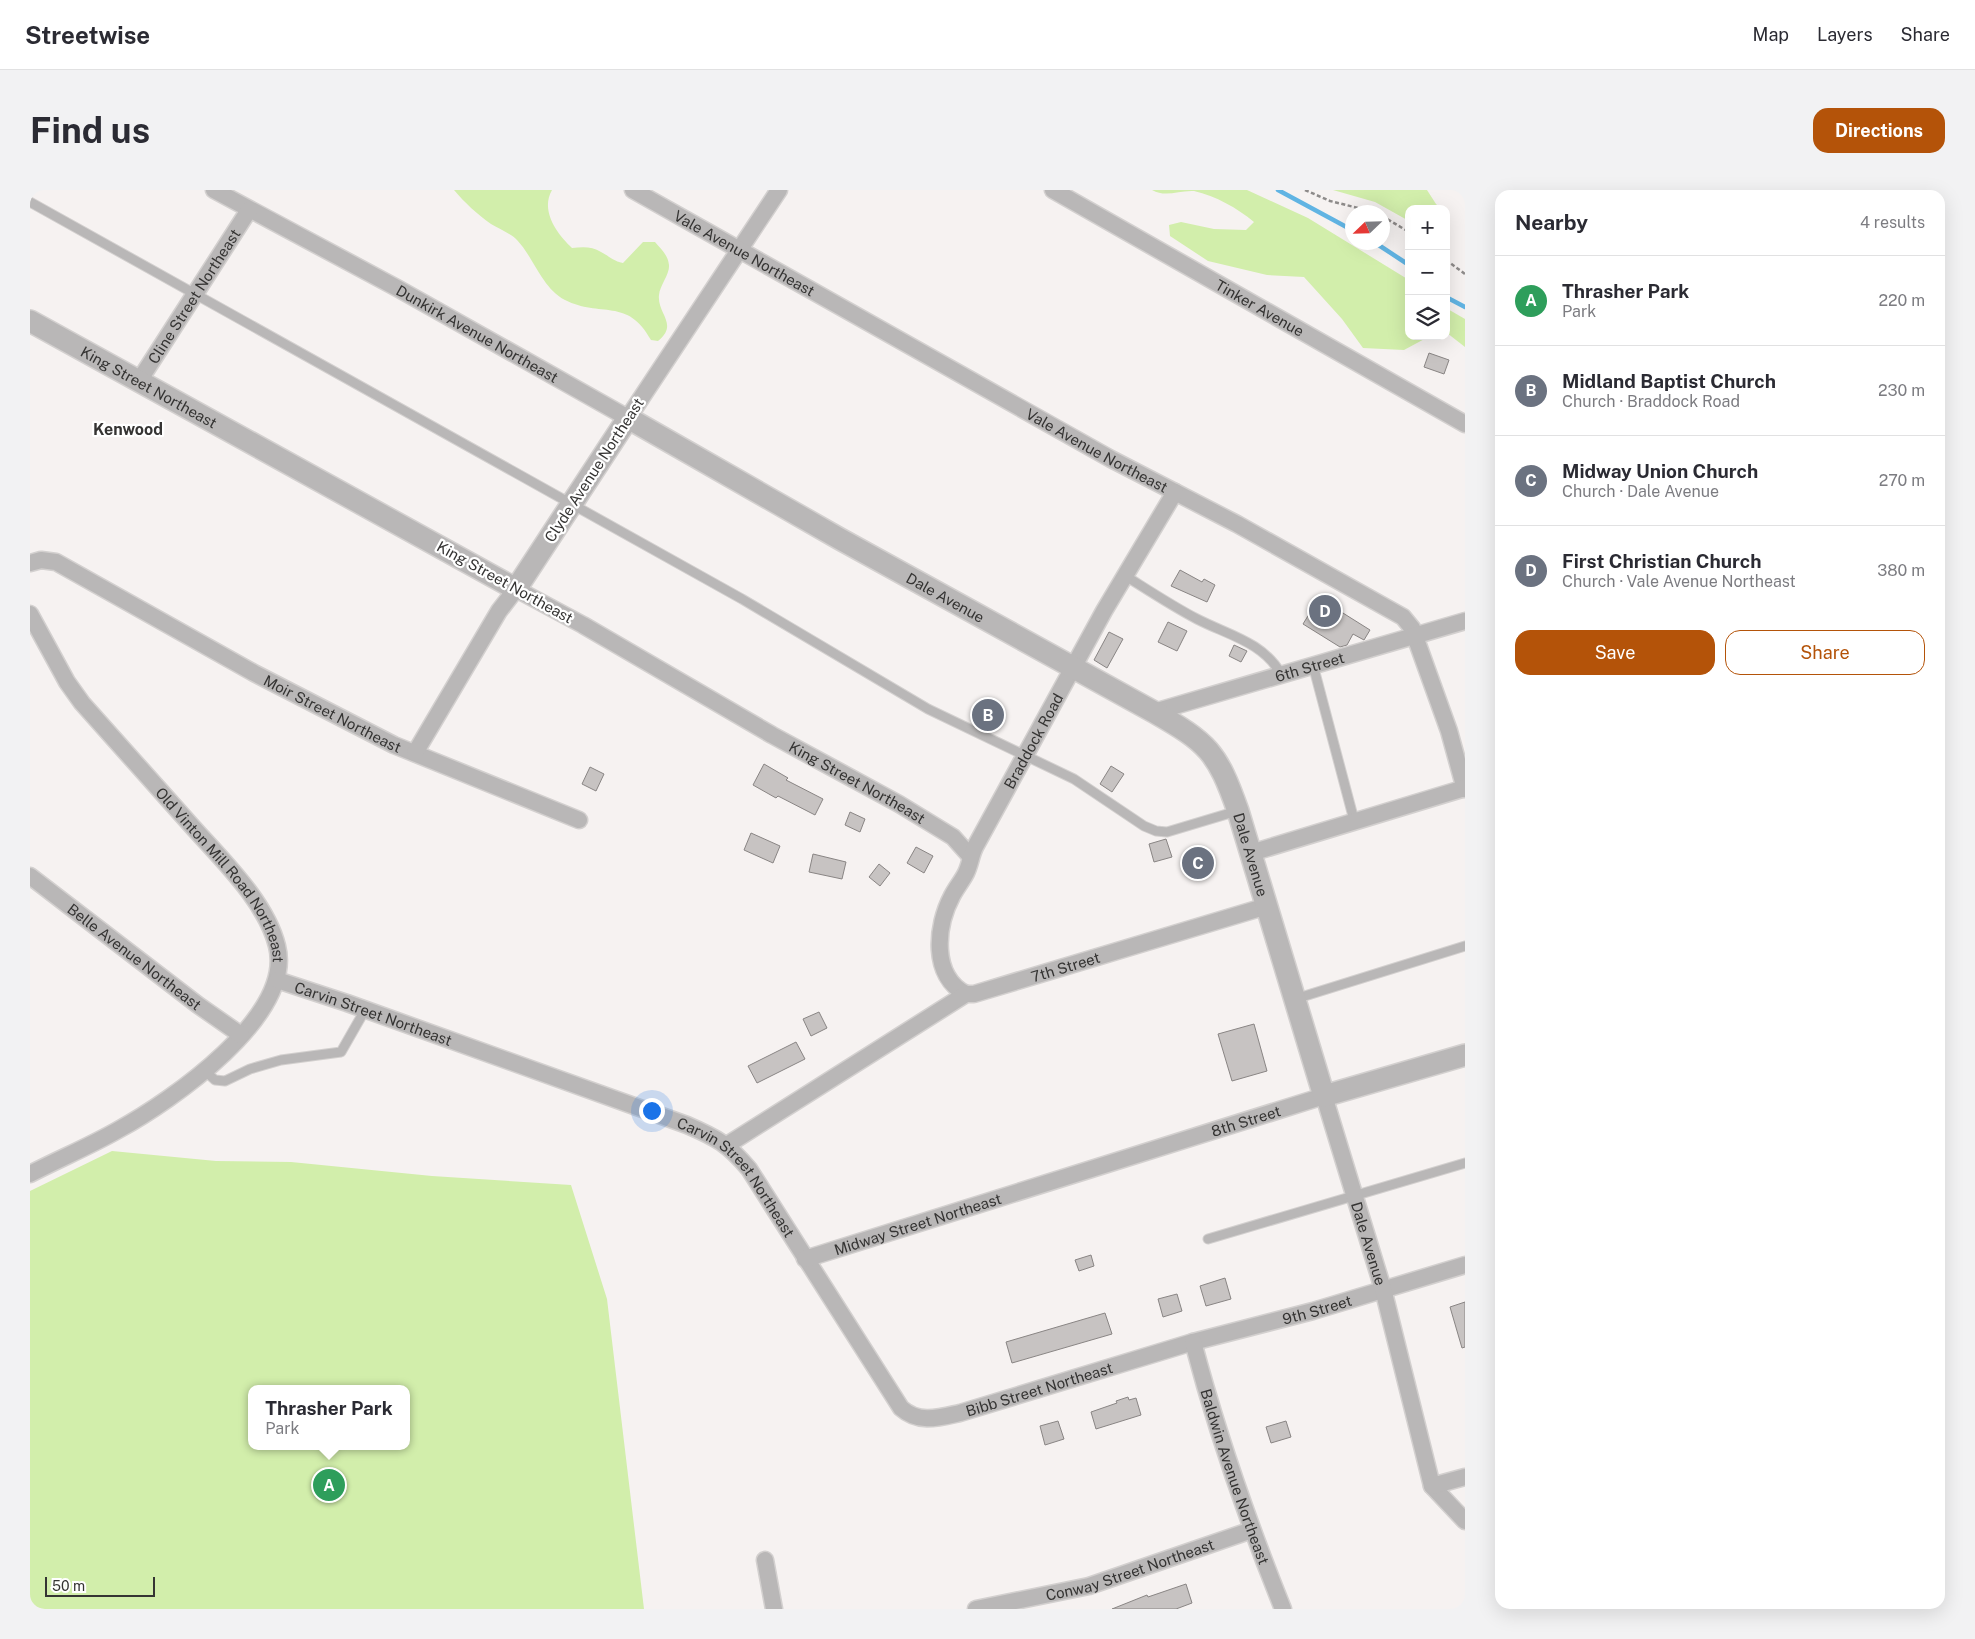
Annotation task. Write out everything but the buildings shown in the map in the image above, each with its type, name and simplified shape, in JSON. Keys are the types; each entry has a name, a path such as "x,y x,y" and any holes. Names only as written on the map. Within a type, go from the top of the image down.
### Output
{"street":[{"name":"Dunkirk Avenue Northeast","path":"214,190 397,288 739,480"},
{"name":"Vale Avenue Northeast","path":"633,190 1111,458 1393,611 1408,623 1415,635 1449,731 1465,788"},
{"name":"Clyde Avenue Northeast","path":"415,753 500,611 779,190"},
{"name":"Tinker Avenue","path":"1053,190 1465,424"},
{"name":"Cline Street Northeast","path":"139,381 249,210"},
{"name":"King Street Northeast","path":"30,321 583,625 764,731 899,804 953,837 970,856"},
{"name":"Dale Avenue","path":"739,480 840,539 1192,734 1206,746 1218,761 1227,777 1251,852 1383,1289 1432,1486"},
{"name":"Braddock Road","path":"966,994 958,990 949,980 943,967 940,936 951,897 967,872 970,856 1024,754 1074,668 1124,575 1175,492"},
{"name":"Moir Street Northeast","path":"30,563 41,560 56,562 315,705 415,753 579,820"},
{"name":"Old Vinton Mill Road Northeast","path":"30,614 67,682 82,703 250,894 274,936 278,947 279,965 277,980 256,1018 204,1070 157,1107 117,1131 30,1174"},
{"name":"6th Street","path":"1154,712 1465,621"},
{"path":"1251,852 1465,788"},
{"name":"Belle Avenue Northeast","path":"30,876 198,1005 241,1035"},
{"name":"7th Street","path":"727,1145 966,994 974,994 1034,977 1267,906"},
{"name":"Carvin Street Northeast","path":"277,980 687,1125 718,1138 749,1169 901,1408 909,1415"},
{"name":"8th Street","path":"1029,1188 1324,1096 1465,1055"},
{"name":"Midway Street Northeast","path":"805,1258 1029,1188"},
{"name":"9th Street","path":"1168,1351 1193,1342 1313,1311 1465,1265"},
{"name":"Baldwin Avenue Northeast","path":"1193,1342 1205,1388 1252,1530 1284,1609"},
{"name":"Bibb Street Northeast","path":"909,1415 930,1419 960,1413 1168,1351"},
{"path":"1465,1476 1432,1486 1465,1521"},
{"name":"Conway Street Northeast","path":"976,1609 1089,1586 1252,1530"},
{"path":"766,1560 774,1609"}],"lane":[{"path":"30,202 742,599 920,704 1098,792 1144,826 1156,831 1174,830 1238,811"},
{"path":"1124,575 1198,619 1254,645 1275,663 1281,674"},
{"path":"1313,665 1354,820"},
{"path":"1294,999 1465,946"},
{"path":"204,1070 215,1080 226,1081 250,1069 281,1060 341,1052 366,1010"},
{"path":"1208,1239 1465,1163"}],"path":[{"path":"1304,190 1330,201 1346,205"},
{"path":"1390,221 1405,230"},
{"path":"1450,263 1465,274"}],"green space":[{"path":"454,190 552,190 548,206 549,214 556,229 566,242 572,248 591,248 623,263 643,242 655,242 666,255 669,265 659,295 659,302 667,324 664,335 658,341 651,340 633,318 623,313 578,305 557,295 544,280 517,240 491,224 467,204"},
{"path":"1152,190 1247,190 1308,218 1345,241 1345,250 1360,250 1405,278 1405,340 1423,340 1404,350 1363,348 1342,319 1304,277 1267,275 1208,261 1170,236 1169,225 1181,222 1214,229 1246,230 1254,222 1226,203 1202,193 1194,191 1157,192"},
{"path":"1333,190 1427,190 1437,205 1405,205 1405,219 1390,210 1390,205 1380,205"},
{"path":"1450,310 1465,319 1465,347 1450,335"},
{"path":"112,1151 216,1161 291,1162 432,1176 571,1185 607,1299 644,1609 30,1609 30,1191"}],"waterway":[{"path":"1278,190 1345,226"},
{"path":"1386,250 1405,262"},
{"path":"1450,299 1465,307"}],"place":[{"name":"First Christian Church","path":"1325,611"},
{"name":"Midland Baptist Church","path":"988,715"},
{"name":"Midway Union Church","path":"1198,863"},
{"name":"Thrasher Park","path":"329,1485"}],"district":[{"name":"Kenwood","path":"128,429"}]}
